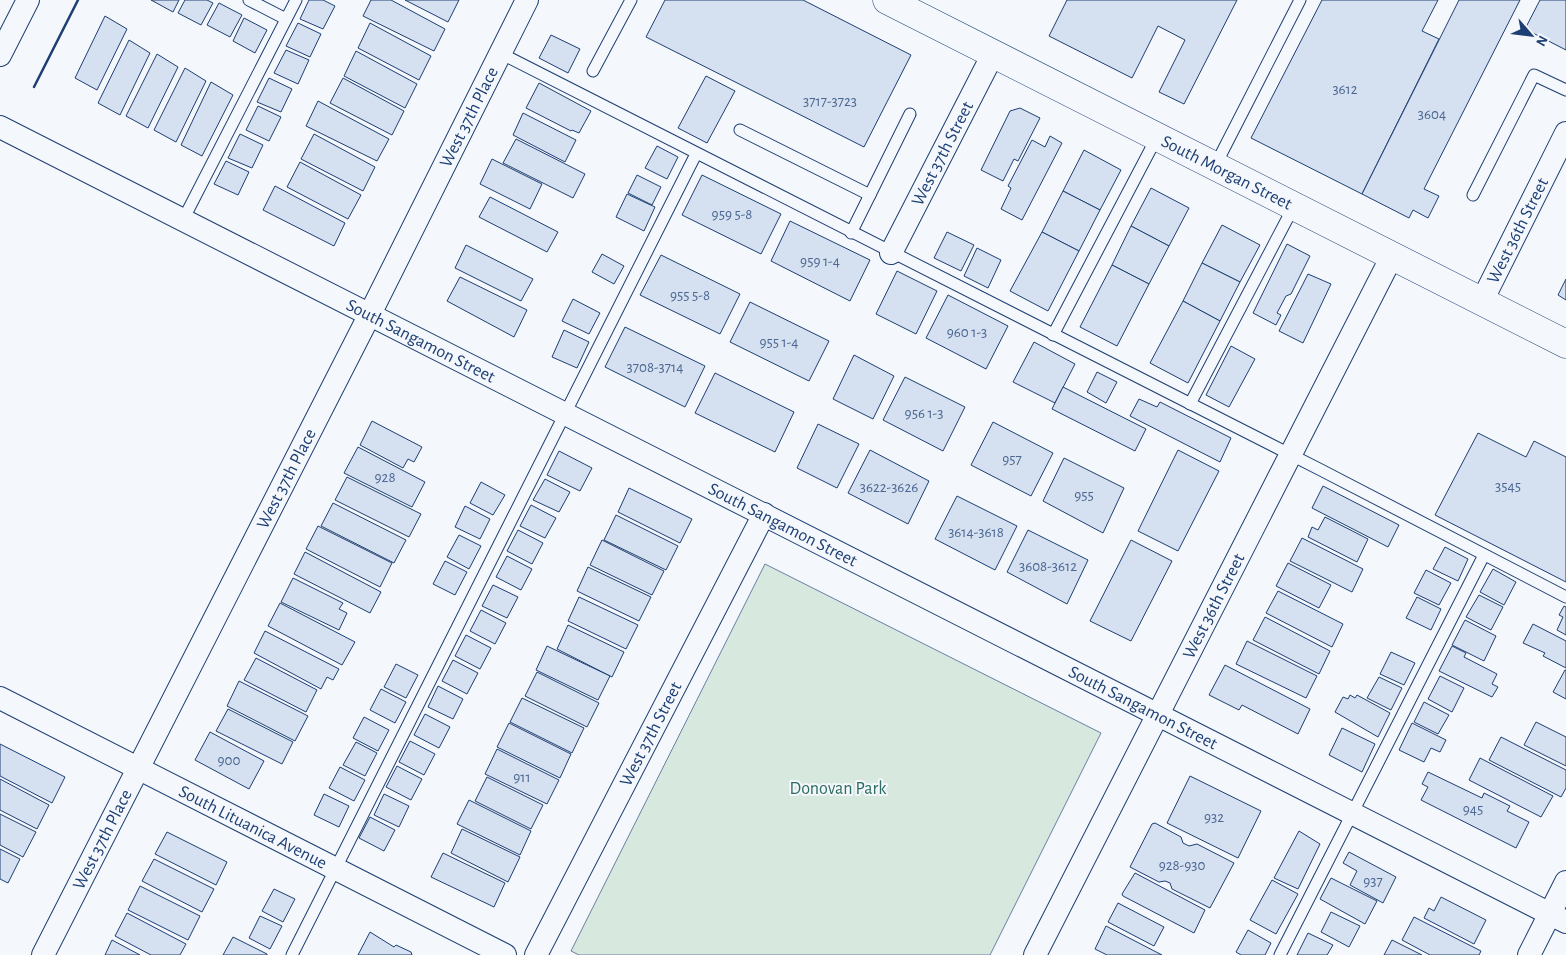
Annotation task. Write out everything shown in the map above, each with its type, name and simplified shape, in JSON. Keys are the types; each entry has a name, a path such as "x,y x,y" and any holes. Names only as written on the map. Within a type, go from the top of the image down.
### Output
{"street":[{"path":"0,56 28,0"},
{"name":"West 37th Place","path":"43,955 370,314 527,0"},
{"name":"South Morgan Street","path":"888,0 1566,344"},
{"name":"West 37th Street","path":"891,252 993,54"},
{"name":"South Sangamon Street","path":"0,127 1558,918"},
{"name":"West 36th Street","path":"1482,301 1566,133"},
{"name":"West 36th Street","path":"1035,955 1289,454 1392,256"},
{"name":"West 37th Street","path":"536,955 764,514"},
{"name":"South Lituanica Avenue","path":"0,698 505,955"},
{"path":"1529,955 1558,918 1566,882"}],"lane":[{"path":"249,0 286,19"},
{"path":"184,220 296,0"},
{"path":"593,71 631,0"},
{"path":"1215,166 1300,0"},
{"path":"500,53 1566,597"},
{"path":"1472,194 1534,76 1566,90"},
{"path":"851,233 910,114"},
{"path":"740,130 870,195"},
{"path":"1054,335 1157,137"},
{"path":"292,955 696,154"},
{"path":"1190,404 1294,206"},
{"path":"1280,955 1484,555"}],"green space":[{"name":"Donovan Park","path":"765,564 1101,733 990,955 579,955 571,951"}],"building":[{"path":"151,0 179,0 173,12"},
{"path":"185,0 207,0 213,3 201,25 178,13"},
{"path":"309,0 323,0 335,6 323,29 300,19"},
{"path":"371,0 391,0 445,29 434,51 363,16"},
{"path":"405,0 459,0 448,22"},
{"path":"665,0 803,0 911,55 864,147 646,37"},
{"path":"1067,0 1237,0 1184,104 1159,92 1185,40 1158,26 1132,78 1049,36"},
{"path":"1322,0 1438,0 1422,31 1439,39 1362,194 1251,138"},
{"path":"1459,0 1520,0 1424,189 1439,196 1428,218 1413,210 1409,218 1362,194"},
{"path":"1540,0 1566,0 1566,50 1525,29"},
{"path":"219,3 242,15 230,37 207,25"},
{"path":"105,16 127,29 97,90 75,78"},
{"path":"244,18 267,30 255,53 233,41"},
{"path":"298,23 321,34 310,57 286,46"},
{"path":"370,23 431,56 419,80 358,48"},
{"path":"551,35 580,49 568,73 539,58"},
{"path":"129,40 150,53 120,115 98,103"},
{"path":"286,50 309,60 298,84 274,73"},
{"path":"356,51 417,84 405,108 344,76"},
{"path":"157,54 178,67 148,128 126,116"},
{"path":"185,68 206,81 176,142 154,130"},
{"path":"706,76 735,91 707,143 678,128"},
{"path":"269,78 292,89 281,112 257,102"},
{"path":"343,78 404,111 392,135 330,103"},
{"path":"211,82 233,95 202,156 181,145"},
{"path":"539,83 591,111 579,133 571,131 526,108"},
{"path":"318,101 389,139 377,161 306,126"},
{"path":"258,106 281,117 269,141 246,130"},
{"path":"1020,108 1040,118 1018,161 1014,159 1003,181 981,170 1010,111"},
{"path":"523,113 576,140 565,162 513,135"},
{"path":"240,134 263,145 252,168 228,158"},
{"path":"314,134 375,167 363,191 301,159"},
{"path":"1050,136 1062,143 1022,220 1001,209 1011,188 1008,186 1032,140 1045,147"},
{"path":"516,139 585,174 573,198 503,163"},
{"path":"657,146 678,157 667,179 645,168"},
{"path":"1084,150 1121,170 1100,210 1063,191"},
{"path":"492,159 542,184 530,209 480,184"},
{"path":"226,161 249,172 238,195 214,184"},
{"path":"300,162 361,195 348,219 287,187"},
{"path":"637,175 661,187 652,205 628,193"},
{"path":"702,175 781,214 761,254 682,215"},
{"path":"275,186 345,223 334,246 263,210"},
{"path":"1151,188 1189,208 1169,246 1131,226"},
{"path":"1063,191 1100,210 1079,251 1042,232"},
{"path":"627,194 655,207 644,231 616,217"},
{"path":"490,197 558,232 547,252 479,217"},
{"path":"790,221 870,260 850,301 771,261"},
{"path":"1222,225 1260,245 1240,282 1202,263"},
{"path":"1131,226 1169,246 1149,284 1112,265"},
{"path":"947,232 974,245 961,271 934,258"},
{"path":"1042,232 1079,251 1048,311 1010,291"},
{"path":"1287,244 1310,256 1291,294 1286,296 1277,313 1281,315 1276,325 1253,313"},
{"path":"466,245 533,279 521,301 455,268"},
{"path":"977,248 1001,260 988,288 964,276"},
{"path":"602,254 624,266 614,284 592,272"},
{"path":"661,255 740,294 720,334 640,295"},
{"path":"1202,263 1240,282 1220,321 1183,301"},
{"path":"1112,265 1149,284 1117,346 1080,327"},
{"path":"897,271 937,291 916,334 876,314"},
{"path":"1308,274 1331,284 1303,343 1279,331"},
{"path":"460,277 527,310 514,337 447,301"},
{"path":"1566,279 1566,300 1558,295"},
{"path":"948,295 1008,326 986,369 926,338"},
{"path":"573,299 600,313 589,334 562,321"},
{"path":"1183,301 1220,321 1188,383 1150,363"},
{"path":"750,302 829,341 809,381 730,342"},
{"path":"625,327 705,366 685,407 605,367"},
{"path":"564,330 589,342 577,368 552,357"},
{"path":"1034,342 1075,364 1055,403 1013,382"},
{"path":"1231,346 1255,359 1229,407 1206,395"},
{"path":"854,355 894,376 873,419 833,399"},
{"path":"1097,372 1117,382 1106,403 1087,392"},
{"path":"715,373 794,412 775,452 695,413"},
{"path":"905,377 965,407 943,451 883,420"},
{"path":"1063,387 1146,429 1135,451 1052,409"},
{"path":"1139,399 1157,407 1160,402 1231,438 1220,462 1130,416"},
{"path":"372,421 422,447 414,462 408,459 403,468 360,445"},
{"path":"993,422 1053,453 1031,496 971,465"},
{"path":"818,424 859,444 837,488 797,468"},
{"path":"1478,433 1526,457 1534,441 1566,457 1566,582 1435,515"},
{"path":"358,447 425,482 412,507 344,473"},
{"path":"870,450 929,481 908,524 848,493"},
{"path":"1178,450 1219,471 1178,551 1138,531"},
{"path":"559,451 592,468 580,491 547,475"},
{"path":"1064,458 1124,488 1103,533 1043,501"},
{"path":"347,477 421,514 409,537 335,500"},
{"path":"545,479 570,492 559,512 533,500"},
{"path":"481,482 505,495 493,515 470,503"},
{"path":"1323,486 1399,525 1388,547 1312,508"},
{"path":"629,488 692,519 680,543 618,512"},
{"path":"957,496 1017,526 995,570 935,539"},
{"path":"333,503 406,540 394,563 321,526"},
{"path":"531,505 556,518 545,538 520,526"},
{"path":"465,506 490,519 480,539 455,527"},
{"path":"616,515 678,546 666,570 604,540"},
{"path":"1325,517 1368,539 1357,562 1308,537 1312,527 1318,530"},
{"path":"318,526 392,563 380,587 306,549"},
{"path":"518,530 543,543 532,564 507,551"},
{"path":"1028,530 1088,560 1067,604 1007,572"},
{"path":"459,535 481,546 469,569 447,557"},
{"path":"1302,538 1363,569 1352,592 1290,561"},
{"path":"602,540 664,571 652,595 590,565"},
{"path":"1131,540 1172,561 1131,641 1090,621"},
{"path":"1445,547 1468,559 1458,581 1433,569"},
{"path":"305,552 381,592 370,613 294,574"},
{"path":"507,556 532,569 521,590 496,577"},
{"path":"445,561 467,572 455,595 433,584"},
{"path":"1288,563 1331,585 1319,608 1276,586"},
{"path":"588,567 651,597 639,621 577,591"},
{"path":"1493,569 1516,582 1504,605 1480,592"},
{"path":"1426,570 1451,583 1439,605 1414,593"},
{"path":"293,578 343,603 339,609 347,613 339,630 281,602"},
{"path":"493,585 518,597 507,618 482,606"},
{"path":"1278,591 1343,624 1332,647 1266,613"},
{"path":"1479,595 1503,607 1491,630 1466,617"},
{"path":"579,597 638,625 626,649 568,621"},
{"path":"1417,597 1441,609 1431,630 1406,618"},
{"path":"280,603 355,642 342,665 268,626"},
{"path":"1564,606 1566,607 1566,635 1557,630 1563,617 1559,615"},
{"path":"481,610 506,623 495,644 470,631"},
{"path":"1265,617 1330,651 1319,674 1253,640"},
{"path":"1465,620 1496,636 1484,661 1452,645"},
{"path":"1533,624 1566,641 1566,668 1543,656 1545,653 1523,643"},
{"path":"568,625 624,652 612,677 557,649"},
{"path":"265,631 339,669 333,680 327,677 321,689 254,653"},
{"path":"466,635 491,648 480,669 455,656"},
{"path":"1247,641 1317,676 1306,698 1236,664"},
{"path":"547,646 610,676 598,700 536,670"},
{"path":"1452,646 1466,653 1464,657 1497,674 1492,684 1498,687 1492,697 1439,671"},
{"path":"1391,652 1415,663 1404,685 1380,674"},
{"path":"256,658 317,690 306,712 244,680"},
{"path":"453,660 478,673 467,694 442,681"},
{"path":"396,664 418,675 406,698 384,687"},
{"path":"1225,665 1310,709 1298,734 1242,705 1239,710 1209,695"},
{"path":"1566,670 1566,699 1553,692"},
{"path":"537,672 599,703 587,727 525,696"},
{"path":"1440,676 1464,688 1452,712 1428,699"},
{"path":"1379,677 1402,688 1391,710 1367,698"},
{"path":"239,681 308,716 295,741 227,706"},
{"path":"438,686 463,699 453,719 428,707"},
{"path":"381,689 406,702 395,723 370,710"},
{"path":"1350,695 1355,698 1357,695 1390,713 1378,737 1335,712 1343,697 1348,699"},
{"path":"522,698 584,728 572,753 510,722"},
{"path":"1424,702 1449,715 1438,734 1414,722"},
{"path":"228,709 293,742 282,764 216,731"},
{"path":"425,714 450,727 439,748 414,735"},
{"path":"364,717 389,730 378,751 353,738"},
{"path":"1536,722 1566,737 1566,766 1524,745"},
{"path":"509,723 571,754 560,778 497,747"},
{"path":"1412,723 1446,740 1440,752 1431,748 1424,762 1399,750"},
{"path":"1342,728 1375,744 1362,772 1329,755"},
{"path":"210,732 264,761 249,789 195,760"},
{"path":"1501,737 1566,770 1566,788 1561,797 1489,760"},
{"path":"410,741 435,754 424,775 399,762"},
{"path":"356,742 377,753 365,776 343,765"},
{"path":"0,744 65,777 52,803 0,776"},
{"path":"497,749 559,780 547,804 485,774"},
{"path":"1480,758 1553,796 1541,817 1469,780"},
{"path":"397,766 422,779 411,800 386,787"},
{"path":"340,767 365,780 354,801 329,788"},
{"path":"1428,772 1482,798 1484,793 1510,806 1507,811 1529,822 1516,848 1421,800 1428,787 1422,784"},
{"path":"1190,776 1261,811 1238,858 1167,823"},
{"path":"487,777 543,805 531,829 475,801"},
{"path":"0,779 49,805 37,829 0,810"},
{"path":"324,794 349,806 339,827 314,815"},
{"path":"384,794 409,806 399,827 374,815"},
{"path":"469,800 531,831 520,855 457,824"},
{"path":"0,814 36,832 23,857 0,845"},
{"path":"370,817 395,830 384,851 359,838"},
{"path":"1155,823 1181,837 1183,843 1189,846 1197,844 1234,863 1210,908 1172,889 1170,883 1165,881 1159,882 1130,867 1152,824"},
{"path":"462,829 520,857 508,882 451,853"},
{"path":"1299,831 1320,844 1298,889 1274,878"},
{"path":"167,832 227,862 216,885 155,854"},
{"path":"0,849 20,859 8,883 0,879"},
{"path":"1349,852 1396,877 1383,903 1350,885 1357,871 1343,863"},
{"path":"443,853 505,883 494,907 431,877"},
{"path":"154,859 214,889 202,912 142,881"},
{"path":"1135,873 1205,910 1194,933 1123,896 1122,894"},
{"path":"1331,878 1377,901 1365,924 1320,899"},
{"path":"1272,880 1298,894 1276,934 1250,920"},
{"path":"140,886 200,916 188,940 128,910"},
{"path":"274,889 295,899 283,922 262,911"},
{"path":"1441,897 1486,920 1474,944 1424,918 1429,908 1434,911"},
{"path":"1118,903 1164,927 1154,946 1108,922"},
{"path":"1331,912 1360,926 1349,947 1321,932"},
{"path":"127,913 186,944 180,955 151,955 115,936"},
{"path":"260,916 282,926 270,949 249,938"},
{"path":"1414,917 1481,951 1479,955 1430,955 1402,940"},
{"path":"1106,926 1162,955 1107,955 1095,949"},
{"path":"1248,930 1271,943 1265,955 1241,955 1236,952"},
{"path":"370,932 394,947 396,945 411,952 412,955 358,955"},
{"path":"1308,933 1333,945 1327,955 1297,955"},
{"path":"233,937 267,954 267,955 223,955"},
{"path":"112,940 140,955 105,955"},
{"path":"1392,940 1422,955 1384,955"}],"wall":[{"path":"34,87 78,0"}]}
